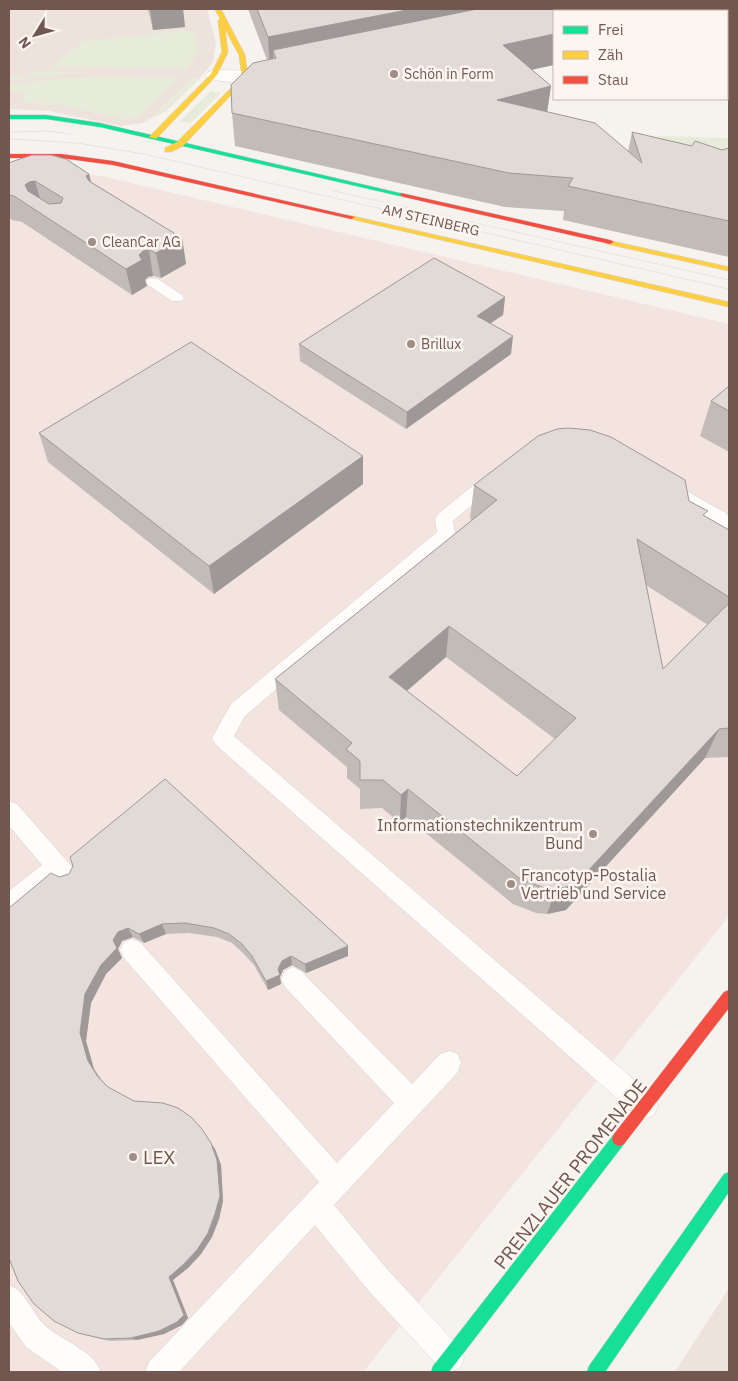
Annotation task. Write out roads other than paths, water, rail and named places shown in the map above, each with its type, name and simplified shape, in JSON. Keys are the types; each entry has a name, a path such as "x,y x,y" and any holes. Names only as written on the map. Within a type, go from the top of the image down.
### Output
{"main road":[{"path":"155,161 154,137 214,75 225,52 219,13"},
{"path":"155,161 180,144 245,77 242,55 219,13"},
{"name":"AM STEINBERG","path":"9,117 34,116 68,120 154,137 729,269"},
{"name":"AM STEINBERG","path":"9,156 54,155 155,161 729,305"},
{"name":"PRENZLAUER PROMENADE","path":"444,1365 729,997"},
{"path":"595,1372 729,1179"}],"street":[{"path":"214,75 245,77 289,73"}],"lane":[{"path":"153,282 177,298"},
{"path":"510,464 444,519 446,534 238,710 222,738 645,1106"},
{"path":"645,472 720,518 729,528"},
{"path":"9,811 62,871 9,905"},
{"path":"132,950 337,1183"},
{"path":"293,979 412,1102"},
{"path":"159,1372 449,1063"},
{"path":"316,1205 444,1365"},
{"path":"9,1299 36,1337 87,1372"}],"tram line":[{"path":"9,132 50,131 70,134"},
{"path":"9,139 77,143 144,154 729,289"},
{"path":"334,191 729,280"}],"place":[{"name":"Schön in Form","path":"394,74"},
{"name":"CleanCar AG","path":"92,242"},
{"name":"Brillux","path":"411,344"},
{"name":"Informationstechnikzentrum Bund","path":"593,834"},
{"name":"Francotyp-Postalia Vertrieb und Service","path":"511,884"},
{"name":"LEX","path":"133,1157"}]}
